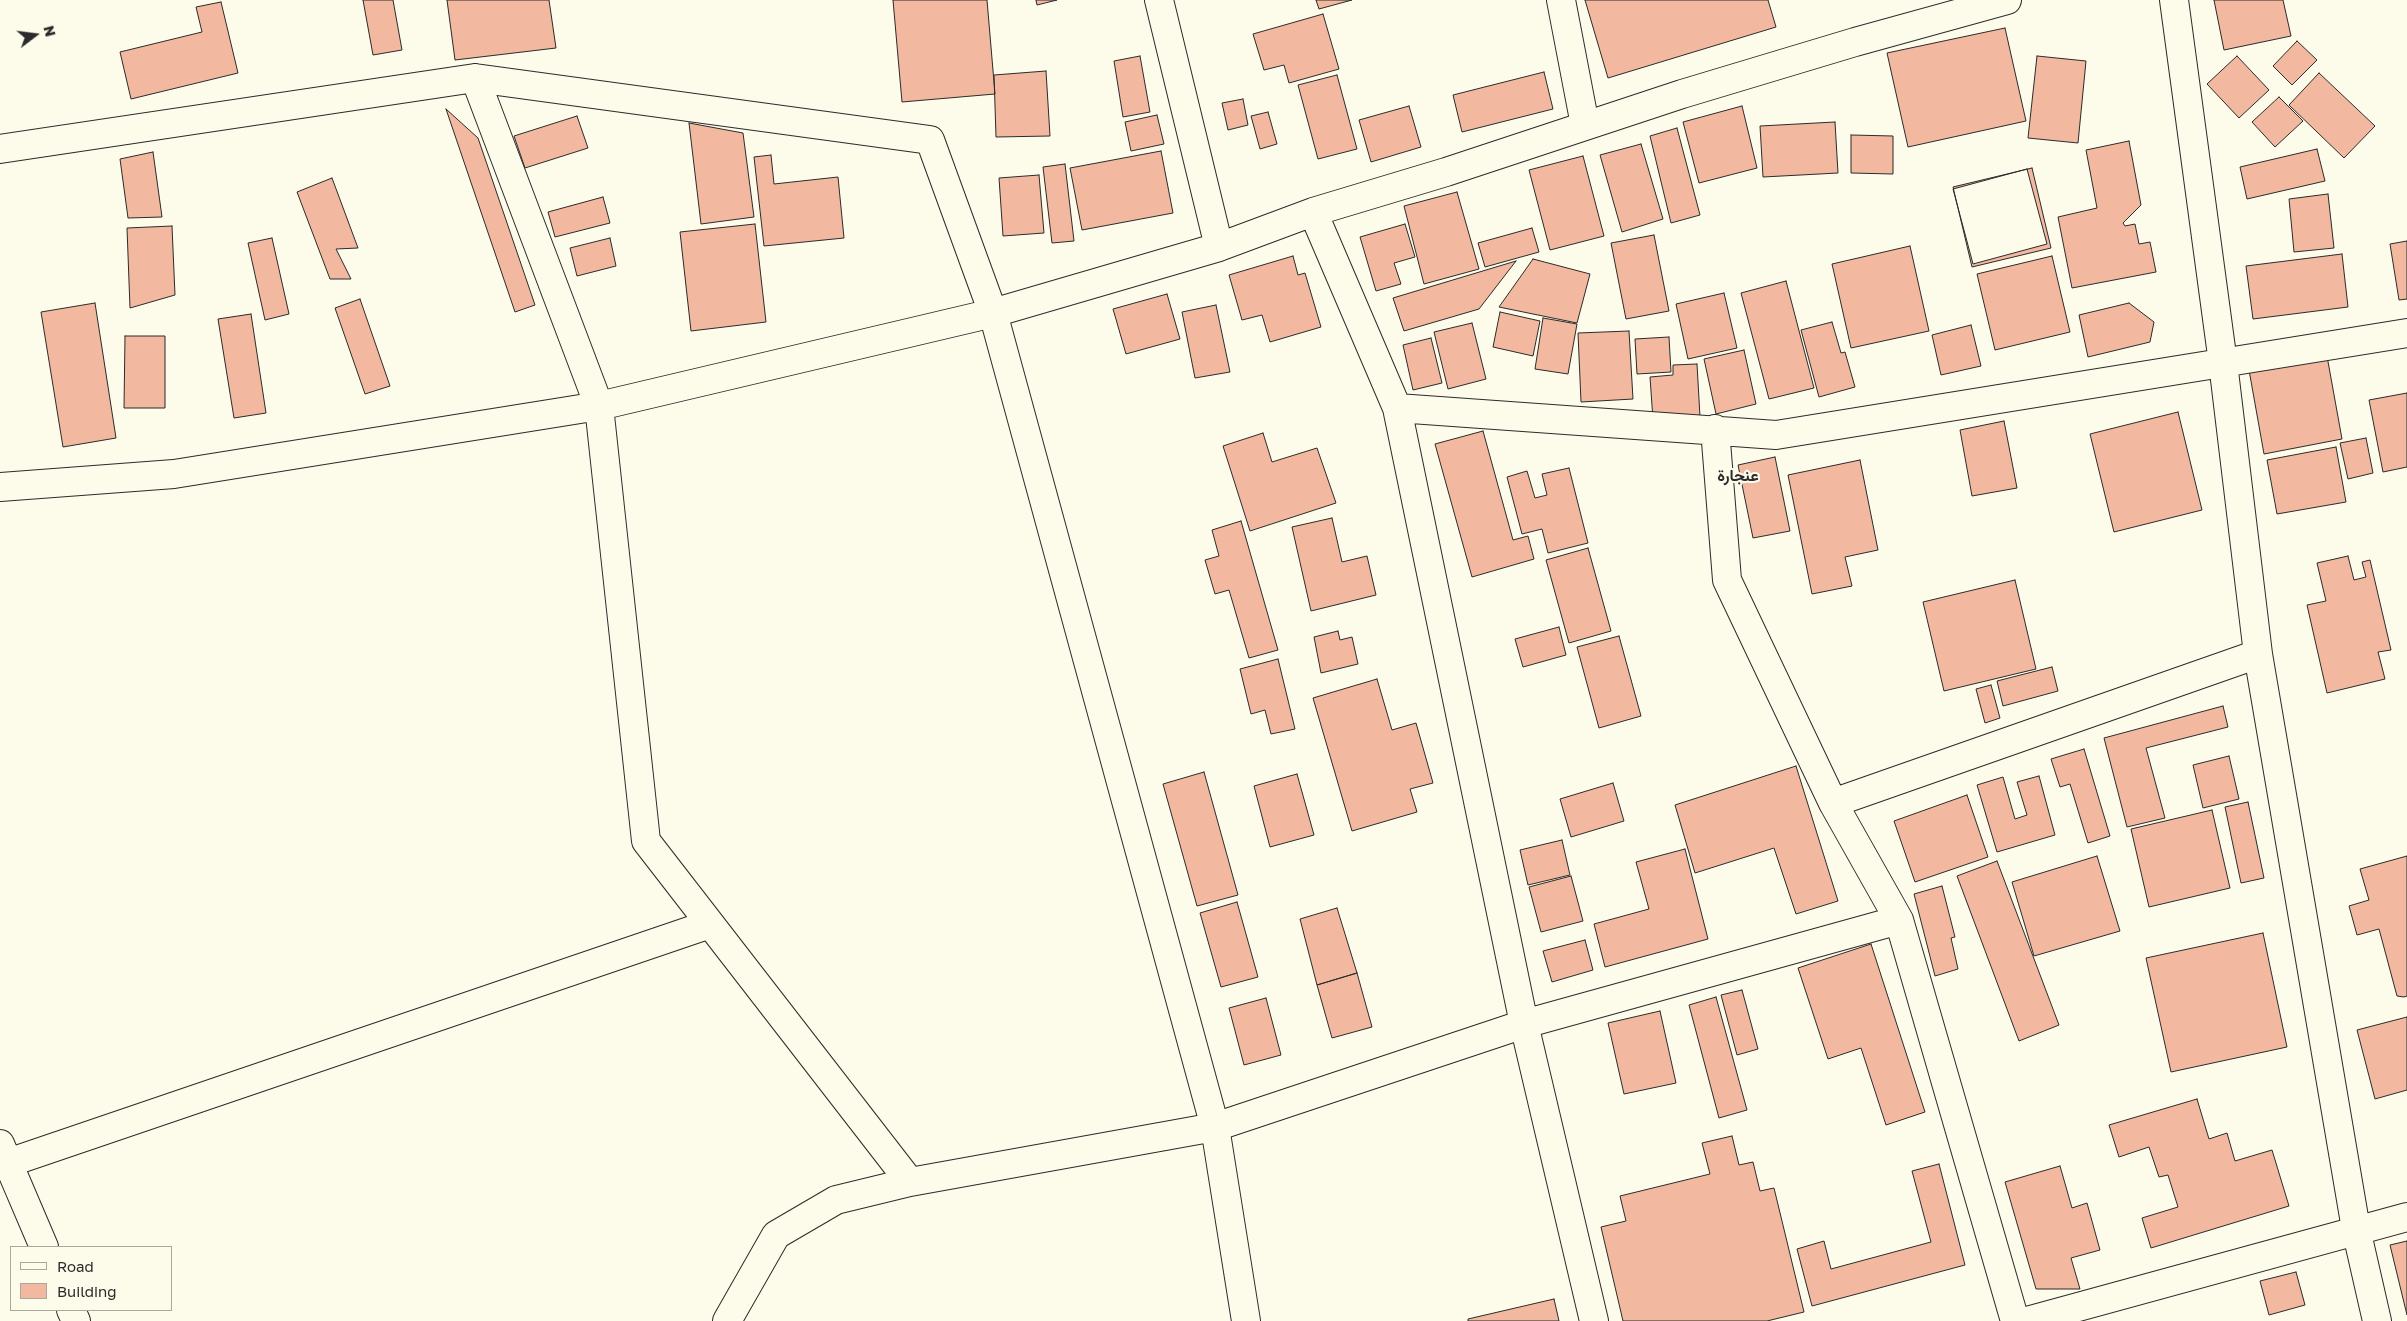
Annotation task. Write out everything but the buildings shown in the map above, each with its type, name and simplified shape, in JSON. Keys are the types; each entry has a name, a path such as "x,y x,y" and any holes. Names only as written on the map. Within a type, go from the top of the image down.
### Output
{"street":[{"path":"1159,0 1219,246"},
{"path":"1561,0 1585,125"},
{"path":"0,487 174,474 599,406 994,313 1219,246 1314,212 1446,172 1585,125 1846,45 2007,0"},
{"path":"2174,0 2224,363 2258,654 2356,1230 2377,1321"},
{"path":"0,149 475,78 930,140 994,313 1215,1127 1246,1321"},
{"path":"475,78 599,406 646,841 910,1182"},
{"path":"1314,212 1397,408 1524,1024 1594,1321"},
{"path":"1397,408 1715,429 1776,435 2407,333"},
{"path":"1715,429 1727,580 1832,803 1899,920 2015,1321"},
{"path":"1832,803 2258,654"},
{"path":"727,1321 776,1235 836,1200 910,1182 1215,1127 1524,1024 1899,920"},
{"path":"44,1246 4,1153 710,924"},
{"path":"2027,1321 2407,1217"}],"district":[{"name":"عنجارة","path":"1738,476"}]}
